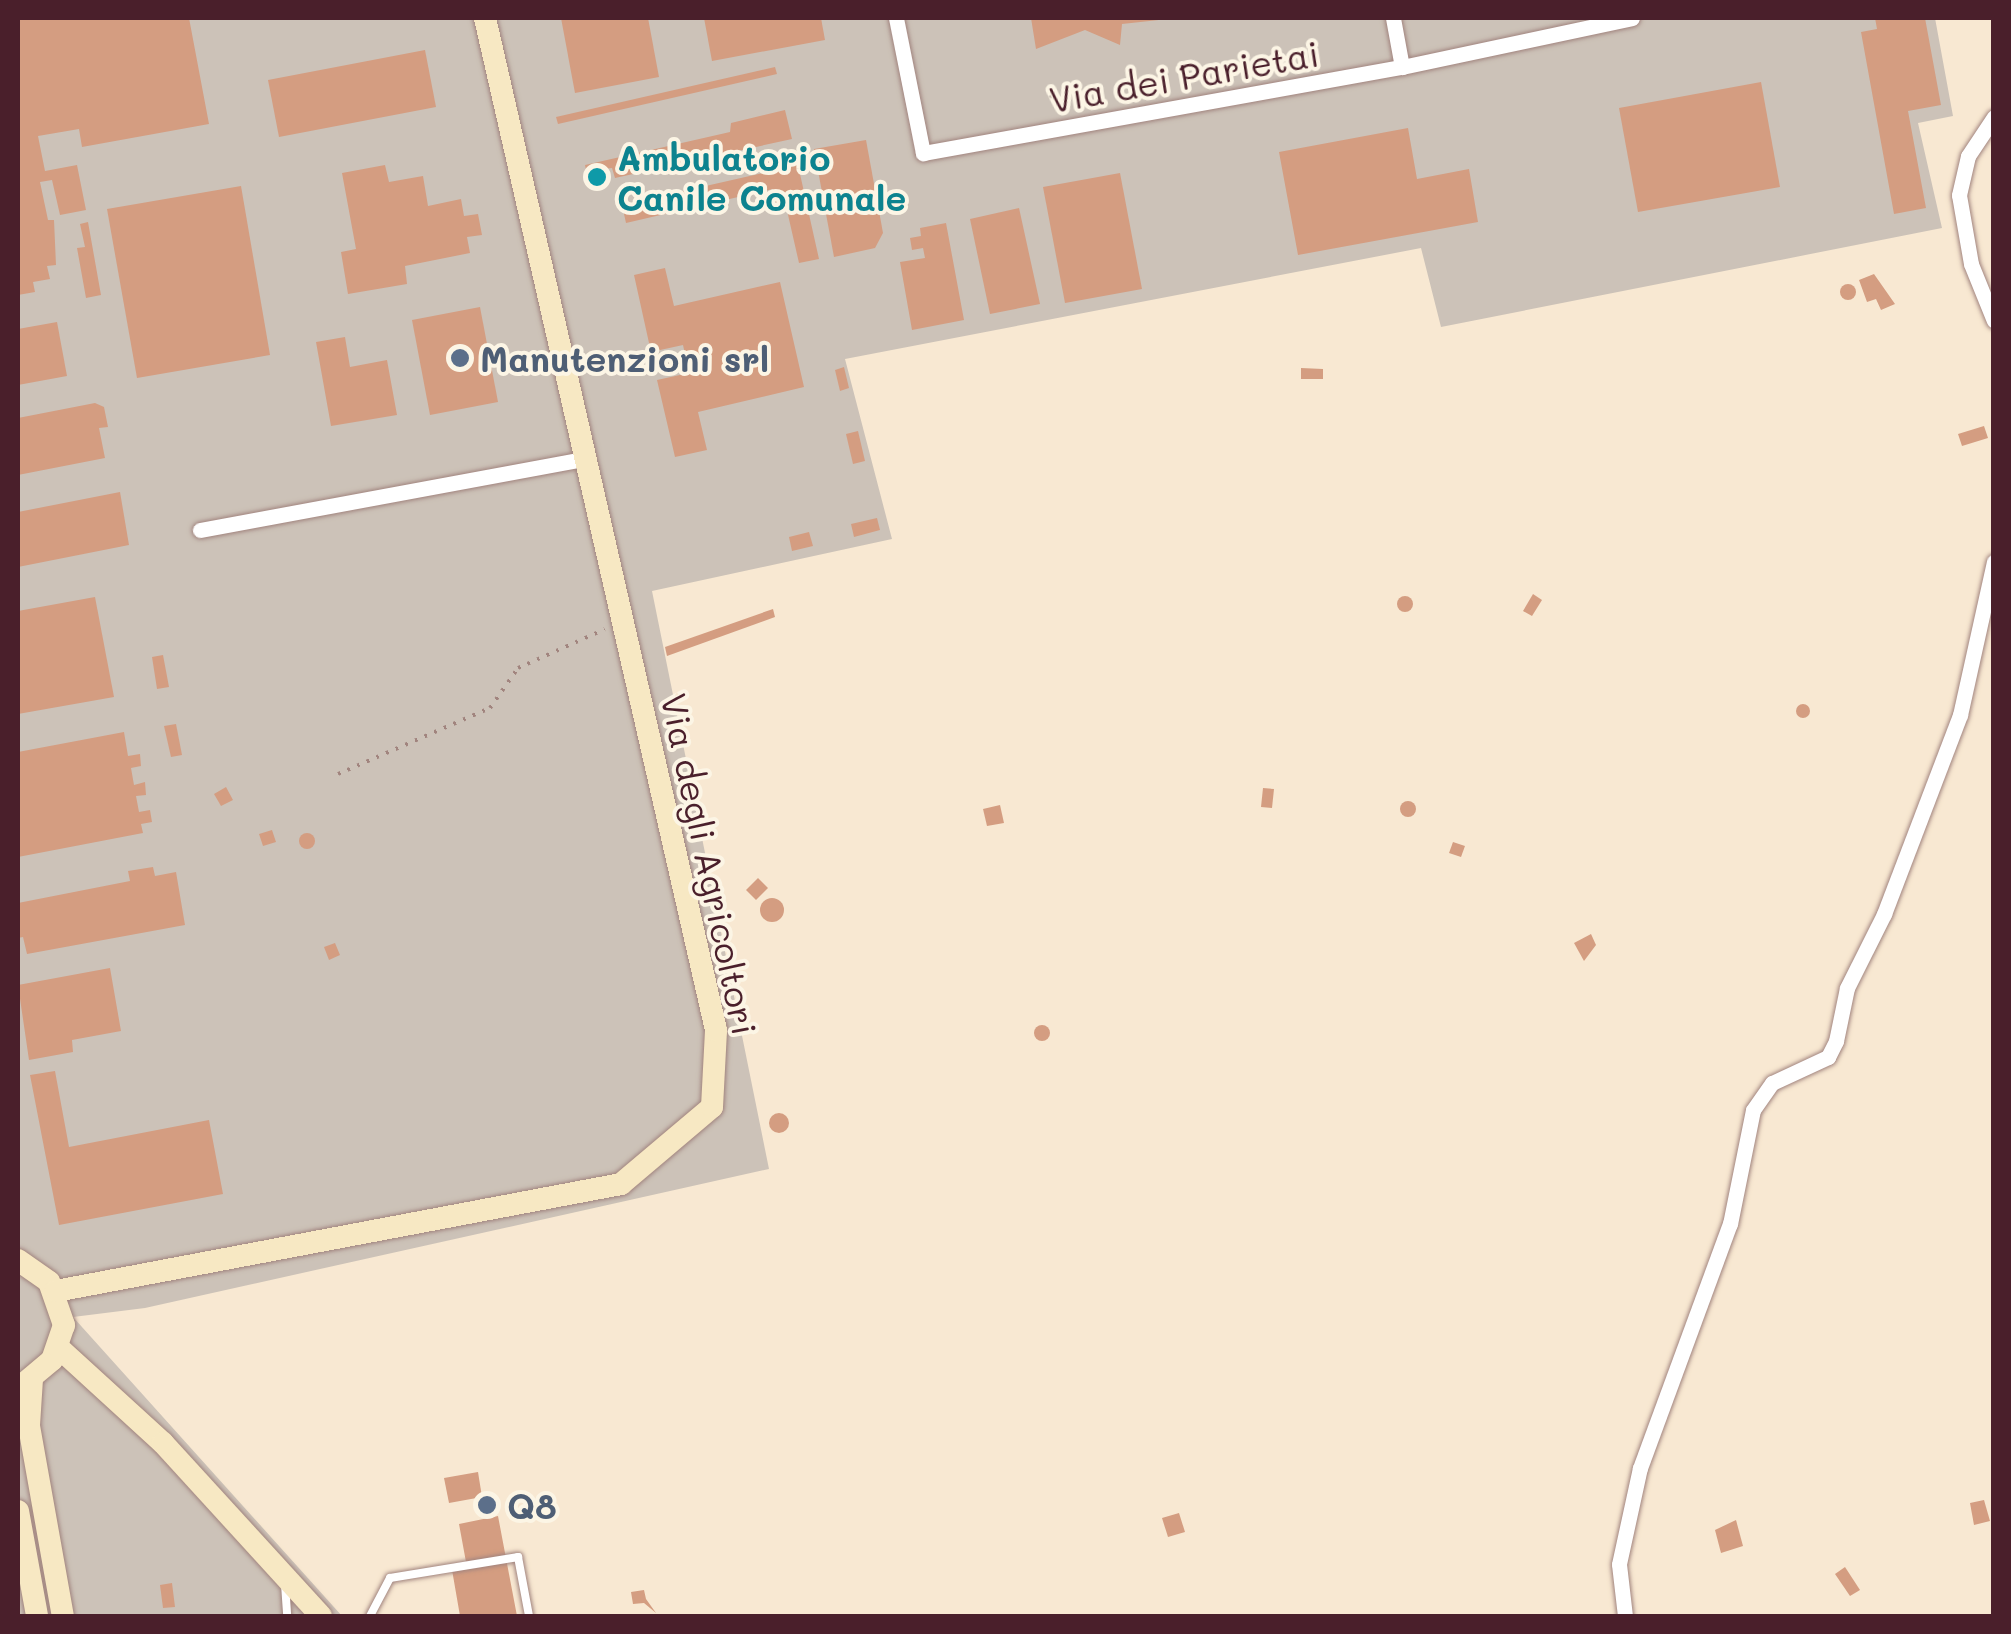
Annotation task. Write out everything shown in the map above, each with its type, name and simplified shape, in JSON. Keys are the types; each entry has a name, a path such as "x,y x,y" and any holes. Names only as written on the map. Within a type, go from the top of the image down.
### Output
{"street":[{"name":"Via degli Agricoltori","path":"56,1292 621,1184 712,1106 716,1030 485,18"},
{"name":"Via dei Parietai","path":"896,18 922,153 1402,67 1632,18"},
{"path":"1393,18 1402,67"},
{"path":"1994,118 1968,156 1959,195 1971,264 1994,320"},
{"path":"200,530 587,458"},
{"path":"1625,1616 1618,1564 1640,1468 1730,1224 1753,1110 1772,1083 1828,1057 1836,1041 1847,988 1884,914 1960,715 1994,562"},
{"path":"18,1260 41,1273 56,1292 64,1325 59,1348 25,1382 29,1426 63,1616"},
{"path":"59,1348 163,1443 321,1616"},
{"path":"18,1511 36,1616"}],"lane":[{"path":"370,1616 390,1578 518,1557 529,1616"},
{"path":"285,1580 287,1616"}],"path":[{"path":"338,774 490,708 518,668 624,622"}],"shaded area":[{"path":"18,18 1935,18 1953,116 1918,123 1942,228 1441,327 1421,248 845,359 892,539 652,591 769,1169 145,1308 73,1317 342,1616 18,1616"}],"building":[{"path":"18,18 189,18 209,124 82,147 79,129 38,136 45,171 77,165 86,210 60,215 52,180 40,182 48,220 54,220 56,265 47,266 50,279 33,282 35,292 18,295"},
{"path":"561,18 648,18 659,77 575,93"},
{"path":"704,18 821,18 825,40 712,61"},
{"path":"1031,18 1168,19 1122,24 1120,45 1085,30 1036,49"},
{"path":"1875,18 1925,18 1941,105 1908,111 1926,208 1894,214 1861,32 1877,29"},
{"path":"425,50 436,107 279,137 268,80"},
{"path":"775,67 777,74 558,124 556,117"},
{"path":"1761,82 1780,187 1638,212 1619,108"},
{"path":"785,110 792,139 615,178 612,168 604,169 608,185 590,189 585,165 730,132 731,123"},
{"path":"1408,128 1417,179 1469,169 1478,222 1298,255 1279,152"},
{"path":"866,140 883,233 875,248 834,257 814,149"},
{"path":"385,165 389,182 423,176 428,206 461,199 464,216 478,214 482,235 467,237 470,253 405,266 407,284 348,294 341,252 356,249 342,173"},
{"path":"798,165 819,259 799,263 786,206 777,208 773,189 626,223 622,205"},
{"path":"1120,173 1142,289 1065,303 1043,187"},
{"path":"241,186 270,355 137,378 107,209"},
{"path":"1019,208 1040,304 990,314 970,219"},
{"path":"88,222 101,295 86,298 77,248 85,247 80,224"},
{"path":"946,223 964,320 912,330 900,262 925,258 923,248 912,250 910,238 921,236 920,228"},
{"path":"665,268 674,306 780,282 804,387 698,412 707,450 675,457 657,380 689,373 683,345 651,352 634,275"},
{"path":"1874,274 1895,304 1881,310 1876,299 1867,302 1859,280"},
{"path":"1848,284 1856,292 1848,300 1840,292"},
{"path":"480,307 498,402 430,415 412,320"},
{"path":"57,322 67,376 18,385 18,329"},
{"path":"345,337 350,367 387,360 397,415 331,426 316,342"},
{"path":"844,367 849,388 840,391 835,370"},
{"path":"1301,368 1323,369 1323,379 1301,379"},
{"path":"95,403 104,407 108,427 99,428 105,458 18,475 18,418"},
{"path":"1984,426 1988,438 1962,446 1958,434"},
{"path":"858,431 865,461 853,464 846,434"},
{"path":"120,492 129,545 18,567 18,512"},
{"path":"877,518 880,530 854,537 851,524"},
{"path":"809,532 813,546 792,551 789,537"},
{"path":"1533,594 1542,600 1532,616 1523,611"},
{"path":"1405,596 1413,604 1405,612 1397,604"},
{"path":"95,597 114,697 18,714 18,611"},
{"path":"773,609 775,617 667,656 665,647"},
{"path":"163,655 169,687 157,689 152,657"},
{"path":"1803,704 1810,711 1803,718 1796,711"},
{"path":"176,724 182,755 171,757 164,726"},
{"path":"124,732 128,756 140,754 141,766 131,768 134,785 145,782 146,795 136,796 139,812 150,810 152,822 141,824 143,833 18,857 18,752"},
{"path":"226,787 233,800 221,806 214,794"},
{"path":"1263,788 1274,789 1272,808 1261,807"},
{"path":"1408,801 1416,809 1408,817 1400,809"},
{"path":"1000,805 1004,823 987,826 983,809"},
{"path":"272,830 276,842 263,846 259,834"},
{"path":"307,833 315,841 307,849 299,841"},
{"path":"1453,842 1465,846 1461,857 1449,853"},
{"path":"153,867 155,876 176,872 185,925 27,954 23,937 18,938 18,903 130,881 128,871"},
{"path":"758,878 768,888 756,900 746,890"},
{"path":"772,898 784,910 772,922 760,910"},
{"path":"1591,934 1596,945 1584,961 1574,943"},
{"path":"335,943 340,955 329,960 324,947"},
{"path":"110,968 121,1031 72,1040 73,1052 29,1060 18,985"},
{"path":"1042,1025 1050,1033 1042,1041 1034,1033"},
{"path":"55,1071 69,1147 209,1120 223,1194 59,1225 30,1075"},
{"path":"779,1113 789,1123 779,1133 769,1123"},
{"path":"478,1472 482,1497 449,1503 444,1478"},
{"path":"1984,1500 1990,1521 1974,1525 1970,1503"},
{"path":"1179,1513 1185,1532 1168,1537 1162,1518"},
{"path":"498,1516 517,1616 460,1616 451,1564 466,1562 459,1524"},
{"path":"1736,1520 1743,1546 1721,1553 1715,1530"},
{"path":"1845,1567 1860,1590 1850,1596 1835,1574"},
{"path":"172,1583 175,1607 163,1608 160,1585"},
{"path":"644,1590 656,1613 644,1603 633,1604 631,1592"}],"place":[{"name":"Ambulatorio Canile Comunale","path":"597,177"},
{"name":"Manutenzioni srl","path":"460,358"},
{"name":"Q8","path":"487,1505"}]}
